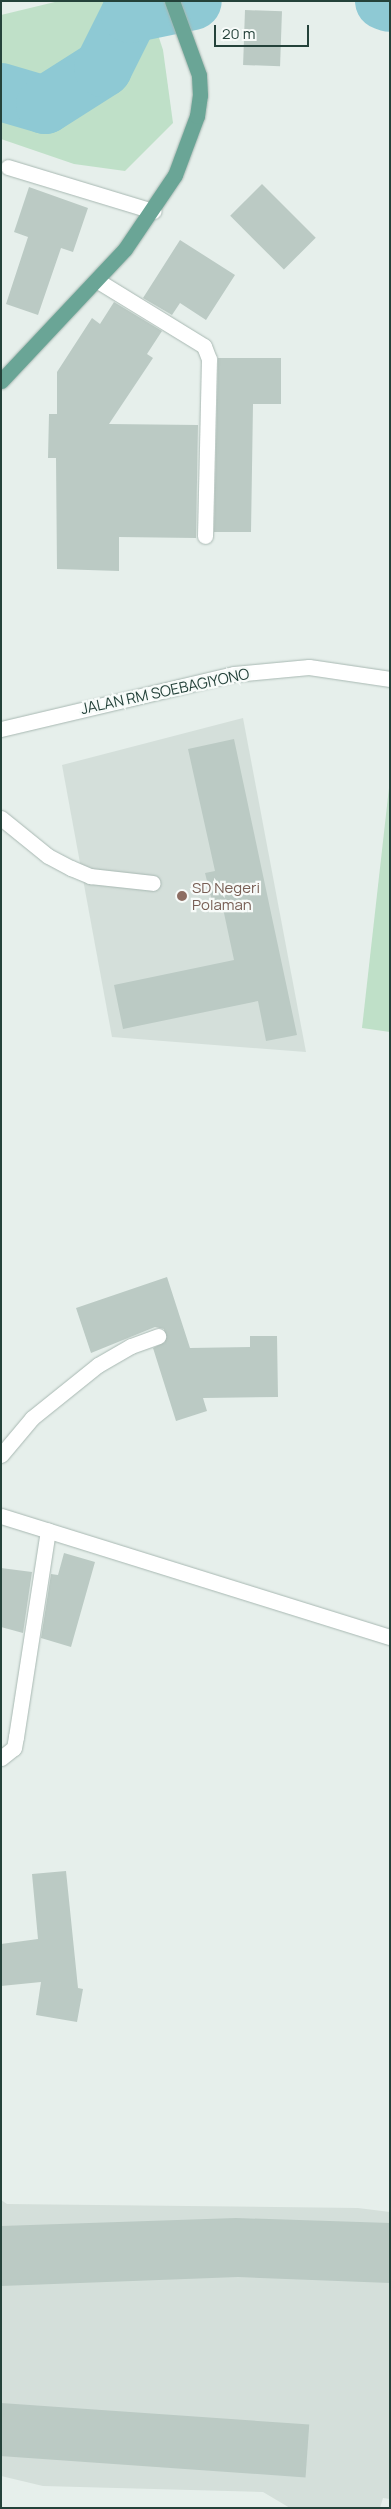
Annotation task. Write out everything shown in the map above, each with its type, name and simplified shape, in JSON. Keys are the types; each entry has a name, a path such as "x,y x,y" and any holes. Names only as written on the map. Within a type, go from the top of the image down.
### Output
{"main road":[{"path":"1,381 98,281 153,211 175,175 197,116 199,76 178,25 172,1"}],"street":[{"path":"8,167 153,211"},
{"path":"98,281 204,346 210,359 205,536"},
{"name":"JALAN RM SOEBAGIYONO","path":"1,729 234,674 309,667 390,679"},
{"path":"1,818 48,856 77,871 90,876 153,883"},
{"path":"1,1455 32,1418 98,1365 131,1346 158,1336"},
{"path":"1,1516 390,1637"},
{"path":"1,1758 14,1748 48,1530"}],"shaded area":[{"name":"SD Negeri Polaman","path":"243,718 306,1052 112,1037 62,765"},
{"path":"1,2200 7,2204 358,2208 390,2212 390,2499 383,2498 380,2508 290,2508 263,2492 43,2486 1,2476"}],"green space":[{"path":"59,1 147,1 163,50 173,123 125,171 74,164 1,139 1,15"},
{"path":"390,788 390,1032 362,1028"}],"building":[{"path":"245,10 282,11 280,66 243,65"},
{"path":"262,184 316,238 284,270 230,216"},
{"path":"29,187 88,208 73,252 61,248 38,315 6,304 28,237 14,232"},
{"path":"180,240 235,275 206,320 180,303 172,315 143,298"},
{"path":"114,302 162,331 147,354 153,358 109,424 198,425 196,538 119,537 119,571 57,569 56,458 48,458 49,414 57,414 57,372 92,318 100,324"},
{"path":"218,358 281,358 281,404 253,404 251,532 214,532"},
{"path":"234,739 297,1035 266,1041 258,1001 123,1029 114,985 234,960 221,899 212,901 205,873 215,871 188,749"},
{"path":"167,1277 190,1348 250,1347 250,1336 277,1336 278,1397 203,1398 207,1411 176,1421 153,1348 165,1342 164,1329 155,1327 91,1353 76,1308"},
{"path":"64,1553 95,1562 71,1647 41,1638 51,1574 58,1575"},
{"path":"1,1568 32,1572 23,1633 1,1627"},
{"path":"66,1871 78,1988 83,1989 77,2022 36,2015 41,1982 1,1986 1,1944 38,1939 32,1874"},
{"path":"236,2218 390,2223 390,2283 238,2277 1,2286 1,2226"},
{"path":"1,2403 309,2425 306,2477 1,2456"}],"waterway":[{"path":"1,92 45,105 103,68 130,14 193,1"},
{"path":"384,1 390,3"}],"place":[{"name":"SD Negeri Polaman","path":"182,896"}]}
